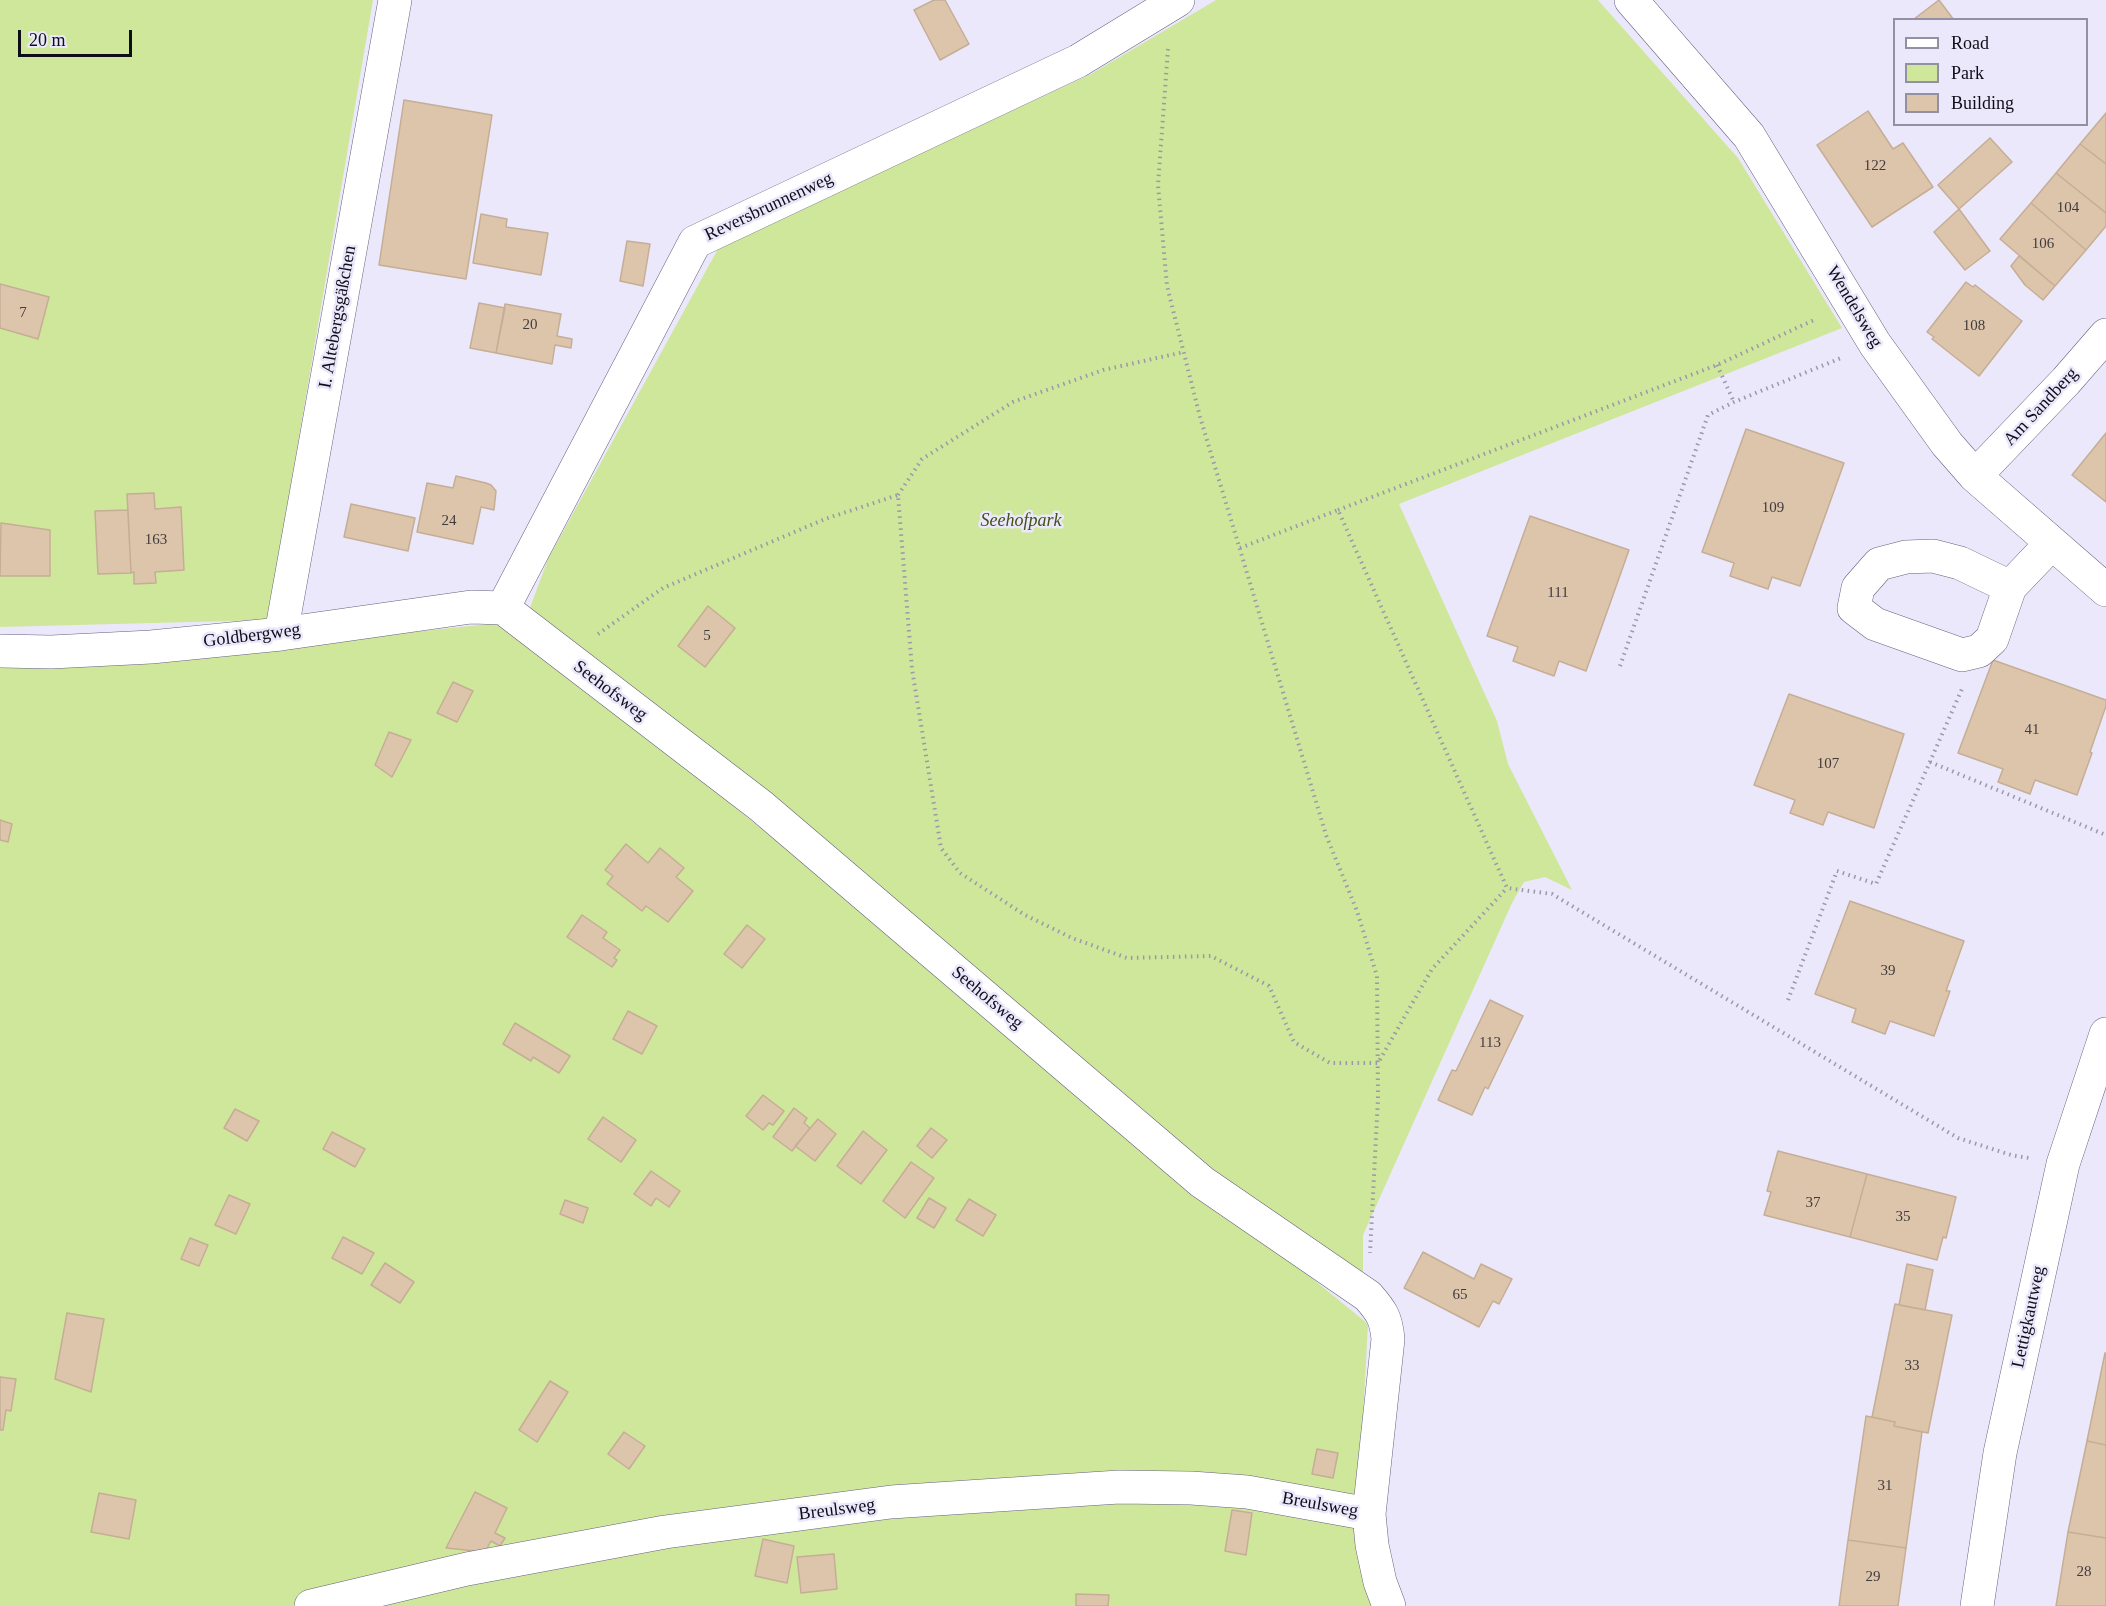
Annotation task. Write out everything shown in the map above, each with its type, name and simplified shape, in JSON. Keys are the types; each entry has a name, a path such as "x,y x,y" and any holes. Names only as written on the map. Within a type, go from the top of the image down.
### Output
{"street":[{"name":"I. Altebergsgäßchen","path":"281,634 394,0"},
{"name":"Wendelsweg","path":"1631,0 1749,136 1875,344 1947,444 1975,476 2106,590"},
{"name":"Reversbrunnenweg","path":"503,608 695,242 1078,61 1174,2"},
{"name":"Am Sandberg","path":"1975,476 2067,381 2106,335"},
{"path":"2010,587 1960,563 1934,556 1906,557 1879,564 1858,588 1854,608 1875,624 1962,655 1979,651 1992,639 2010,587 2050,543"},
{"name":"Goldbergweg","path":"0,651 51,652 152,647 281,634 471,607 503,608"},
{"name":"Seehofsweg","path":"503,608 761,806 1202,1182 1368,1296 1387,1322 1388,1339 1379,1427"},
{"name":"Lettigkautweg","path":"1977,1606 2000,1453 2063,1164 2106,1034"},
{"name":"Breulsweg","path":"1379,1427 1369,1514 1372,1545 1380,1582 1389,1606"},
{"name":"Breulsweg","path":"311,1606 467,1569 665,1532 891,1502 1119,1487 1191,1488 1246,1492 1369,1514"}],"path":[{"path":"1174,2 1158,185 1167,286 1200,417 1326,835 1357,911 1377,976 1378,1098 1368,1296"},
{"path":"1240,548 1717,365 1851,302"},
{"path":"1620,666 1708,415 1875,344"},
{"path":"566,657 663,588 825,519 898,495 922,459 1012,402 1103,370 1184,352"},
{"path":"1717,365 1734,402"},
{"path":"898,495 912,669 941,848 960,873 1025,915 1072,938 1127,958 1211,956 1269,986 1294,1042 1330,1063 1378,1063"},
{"path":"1338,510 1506,888"},
{"path":"1788,1000 1838,871 1876,884 1979,651"},
{"path":"1930,762 2106,835"},
{"path":"1378,1063 1432,969 1506,888"},
{"path":"1506,888 1552,894 1958,1138 2011,1155"}],"green space":[{"path":"0,0 373,0 268,620 0,627"},
{"name":"Seehofpark","path":"1216,0 1598,0 1738,158 1842,328 1399,504 1497,721 1508,764 1572,890 1545,877 1524,882 1512,903 1363,1235 1363,1272 1358,1280 1169,1144 527,616 548,559 719,247 1091,74"},
{"path":"508,622 1368,1324 1357,1527 1371,1606 0,1606 0,663 165,658"}],"building":[{"path":"934,0 945,0 969,44 940,60 914,10"},
{"path":"1939,0 1952,18 1915,18"},
{"path":"404,100 492,115 466,279 379,265"},
{"path":"1868,111 1893,149 1903,143 1933,187 1872,227 1817,145"},
{"path":"2106,113 2106,164 2080,144"},
{"path":"1990,138 2012,162 1959,209 1938,185"},
{"path":"2080,144 2106,164 2106,213 2056,173"},
{"path":"2056,173 2106,213 2106,226 2086,250 2031,203"},
{"path":"2031,203 2086,250 2055,286 2000,239"},
{"path":"1959,209 1990,251 1965,270 1934,232"},
{"path":"481,214 507,219 506,227 548,233 541,275 473,263"},
{"path":"627,241 650,244 643,286 620,281"},
{"path":"2019,256 2055,286 2043,300 2025,285 2011,266"},
{"path":"1966,282 1973,287 1975,285 2022,321 1979,376 1932,339 1934,337 1927,332"},
{"path":"0,284 49,297 38,339 0,328"},
{"path":"479,303 505,308 496,353 470,348"},
{"path":"505,304 561,314 557,336 572,339 571,348 555,345 552,364 496,353"},
{"path":"1746,429 1844,463 1800,586 1772,577 1768,589 1730,576 1734,563 1702,552"},
{"path":"2106,433 2106,502 2072,475"},
{"path":"456,476 486,483 496,491 494,510 481,507 473,544 417,532 427,483 453,488"},
{"path":"154,493 155,509 181,507 184,570 155,572 156,583 134,584 134,572 131,573 127,494"},
{"path":"351,504 415,518 408,551 344,537"},
{"path":"128,510 131,573 98,574 95,511"},
{"path":"1530,516 1629,550 1586,671 1559,661 1554,676 1513,661 1518,647 1487,636"},
{"path":"1,523 50,530 50,576 0,576"},
{"path":"708,606 735,628 705,667 678,646"},
{"path":"1993,660 2106,700 2090,752 2092,753 2077,795 2035,780 2030,794 1998,782 2003,769 1958,753"},
{"path":"453,682 473,691 457,722 437,713"},
{"path":"1789,694 1904,734 1874,828 1828,812 1823,825 1790,813 1795,800 1754,785"},
{"path":"389,732 411,740 392,777 375,765"},
{"path":"0,820 12,824 8,842 0,840"},
{"path":"626,844 648,863 660,848 684,868 676,877 693,891 668,922 646,906 642,911 607,884 613,876 605,870"},
{"path":"1850,901 1964,941 1946,991 1950,991 1934,1036 1890,1021 1885,1034 1852,1022 1856,1009 1815,994"},
{"path":"582,915 607,932 603,938 620,950 614,958 617,960 612,967 567,937"},
{"path":"747,925 765,939 742,968 724,954"},
{"path":"1490,1000 1523,1016 1488,1089 1485,1087 1472,1115 1438,1100 1452,1070 1456,1071"},
{"path":"628,1011 657,1026 642,1054 613,1039"},
{"path":"515,1023 570,1056 559,1073 533,1057 531,1061 503,1044"},
{"path":"763,1095 784,1111 773,1125 769,1123 763,1130 746,1116"},
{"path":"794,1108 807,1118 804,1123 810,1128 792,1151 773,1137"},
{"path":"235,1109 259,1121 247,1141 224,1128"},
{"path":"603,1117 636,1140 621,1162 588,1139"},
{"path":"818,1119 836,1134 815,1161 795,1146"},
{"path":"931,1128 947,1140 932,1158 917,1146"},
{"path":"863,1131 887,1150 861,1184 837,1166"},
{"path":"332,1132 365,1149 355,1167 323,1149"},
{"path":"1778,1151 1867,1174 1850,1237 1764,1215 1771,1192 1767,1191"},
{"path":"911,1162 934,1178 905,1218 883,1201"},
{"path":"651,1171 680,1191 669,1207 656,1198 651,1206 634,1194"},
{"path":"1867,1174 1956,1197 1946,1238 1943,1237 1937,1260 1850,1237"},
{"path":"229,1195 250,1204 236,1234 215,1225"},
{"path":"929,1198 946,1208 934,1228 917,1218"},
{"path":"969,1199 996,1215 983,1236 956,1220"},
{"path":"565,1200 588,1208 583,1223 560,1214"},
{"path":"343,1237 374,1253 362,1274 332,1258"},
{"path":"190,1238 208,1245 199,1266 181,1259"},
{"path":"1423,1252 1474,1279 1481,1264 1512,1279 1499,1304 1493,1301 1479,1327 1404,1288"},
{"path":"385,1263 414,1282 400,1303 371,1285"},
{"path":"1907,1264 1933,1270 1925,1310 1899,1305"},
{"path":"1895,1304 1952,1315 1928,1433 1894,1426 1895,1422 1872,1417"},
{"path":"67,1313 104,1319 91,1392 55,1379"},
{"path":"2106,1353 2106,1445 2087,1441"},
{"path":"0,1377 16,1379 11,1411 6,1410 3,1430 0,1430"},
{"path":"550,1381 568,1392 537,1442 519,1430"},
{"path":"1866,1416 1895,1422 1894,1426 1922,1432 1906,1548 1848,1540"},
{"path":"624,1432 645,1446 629,1469 608,1454"},
{"path":"2087,1441 2106,1445 2106,1538 2068,1532"},
{"path":"1317,1449 1338,1453 1333,1478 1312,1474"},
{"path":"475,1492 507,1508 495,1533 505,1538 500,1546 491,1541 485,1552 446,1548"},
{"path":"99,1493 136,1500 129,1539 91,1532"},
{"path":"1232,1510 1252,1513 1246,1555 1225,1551"},
{"path":"2068,1532 2106,1538 2106,1606 2056,1606"},
{"path":"763,1539 794,1546 787,1583 755,1576"},
{"path":"1848,1540 1906,1548 1898,1606 1839,1606"},
{"path":"834,1554 837,1589 801,1593 797,1557"},
{"path":"1076,1594 1109,1595 1108,1606 1076,1606"}]}
